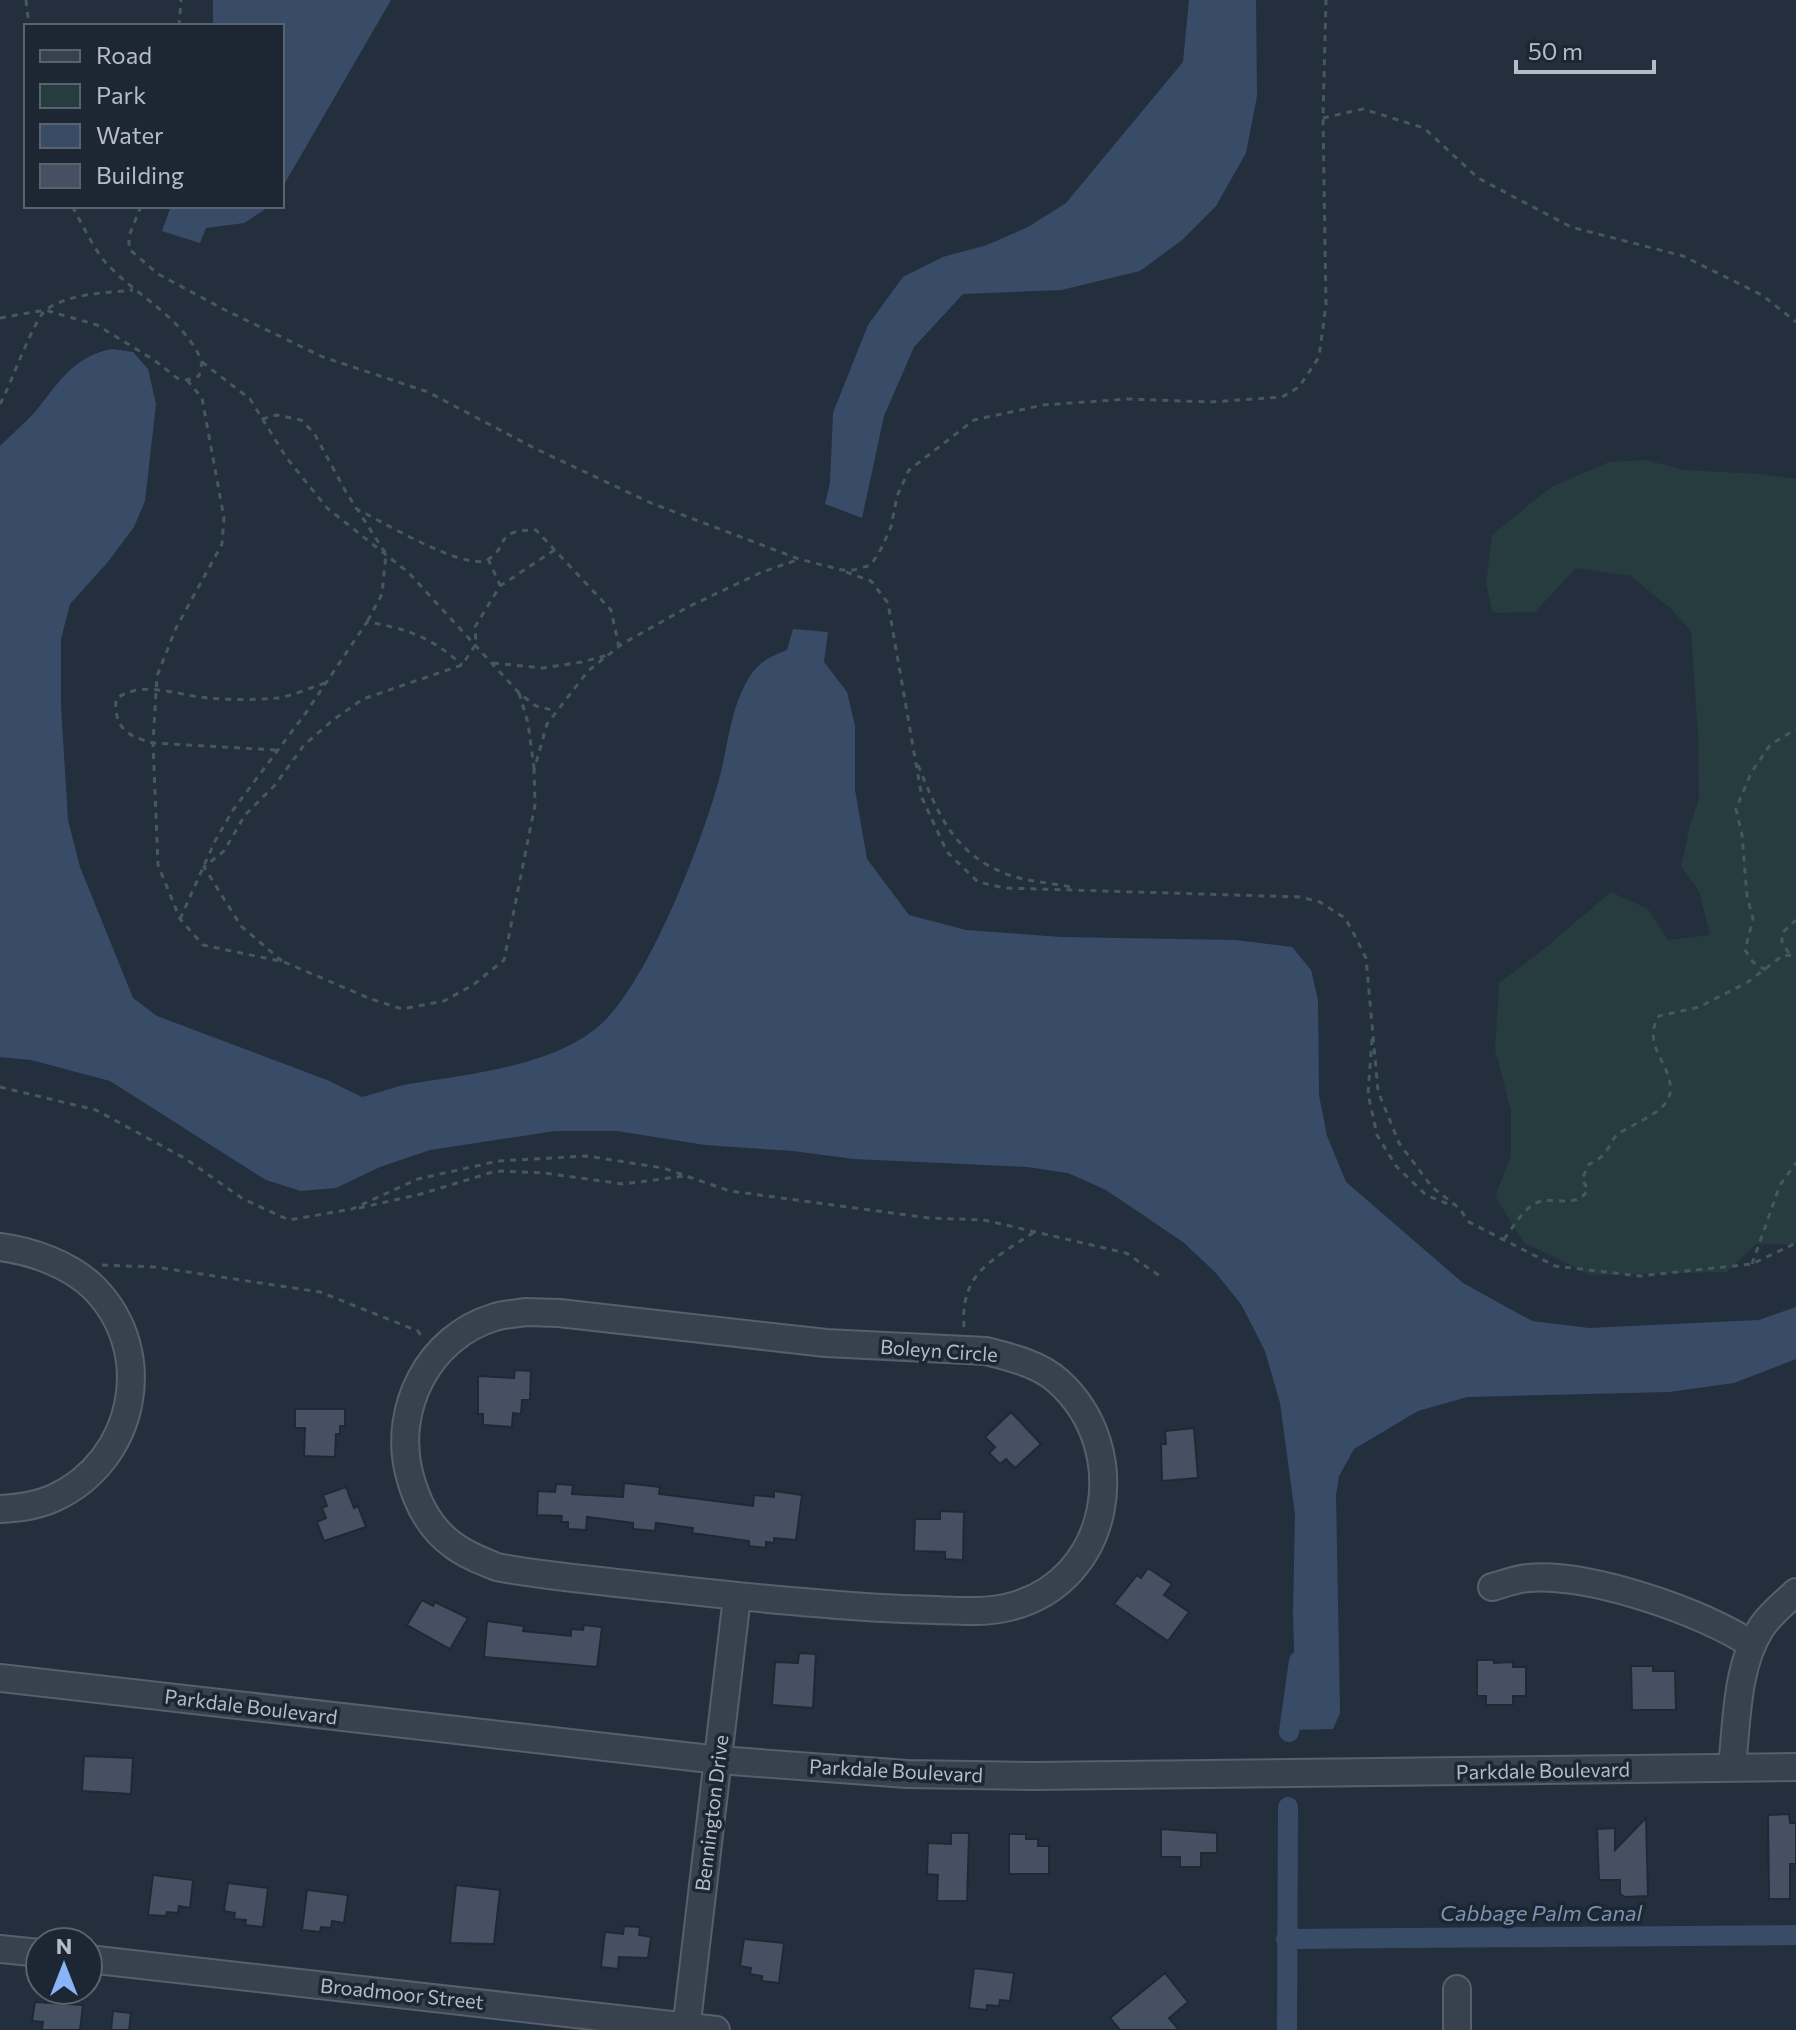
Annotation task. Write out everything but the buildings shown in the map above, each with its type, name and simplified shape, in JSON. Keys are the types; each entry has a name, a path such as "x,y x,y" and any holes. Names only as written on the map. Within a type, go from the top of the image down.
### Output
{"street":[{"path":"0,1247 55,1263 95,1289 117,1321 127,1346 131,1368 127,1415 119,1436 102,1463 84,1480 54,1498 26,1507 0,1509"},
{"name":"Boleyn Circle","path":"525,1312 572,1314 826,1343 965,1351 986,1351 1009,1357 1056,1379 1076,1400 1099,1443 1105,1494 1090,1541 1075,1566 1052,1587 1010,1607 984,1612 877,1609 737,1597 521,1572 475,1559 452,1545 432,1525 412,1484 404,1439 405,1417 413,1392 436,1357 458,1336 495,1317 525,1312"},
{"path":"1492,1587 1526,1578 1558,1578 1628,1593 1716,1624 1752,1645"},
{"path":"1732,1767 1741,1684 1752,1645 1762,1627 1796,1592"},
{"name":"Bennington Drive","path":"686,2028 737,1597"},
{"name":"Parkdale Boulevard","path":"0,1678 719,1760 907,1774 1033,1776 1796,1767"},
{"path":"0,1949 24,1951"},
{"name":"Broadmoor Street","path":"104,1961 716,2030"},
{"path":"1457,1989 1457,2030"}],"path":[{"path":"26,0 29,24"},
{"path":"179,24 181,0"},
{"path":"842,570 871,565 891,527 897,496 909,470 974,420 1043,405 1128,399 1210,402 1282,397 1299,387 1319,357 1326,305 1323,118 1326,0"},
{"path":"1323,118 1363,109 1424,128 1478,178 1571,227 1683,256 1762,295 1796,322"},
{"path":"73,208 104,262 182,327 202,362 250,399 286,457 327,508 409,573 519,693 536,706 556,711"},
{"path":"140,208 129,236 129,249 158,274 323,357 428,392 536,449 651,503 799,559 871,581 888,603 922,798 947,852 978,882 1005,888 1300,897 1320,902 1345,918 1366,958 1378,1091 1399,1143 1432,1187 1459,1208 1469,1222 1555,1266 1640,1276 1752,1264 1796,1243"},
{"path":"0,318 45,310 75,297 134,290"},
{"path":"45,310 97,325 177,378 187,380 199,376 202,362"},
{"path":"0,404 12,383 31,333 45,310"},
{"path":"187,380 202,398 224,518 222,544 176,628 157,676 153,743 158,865 180,919 203,945 284,962 402,1009 444,1001 473,985 504,960 535,805 528,723 519,693"},
{"path":"180,919 233,810 305,714 367,622 382,594 386,554 355,508 314,433 301,420 277,415 262,419"},
{"path":"355,508 438,550 474,563 488,559 504,537 518,530 536,530 611,610 619,647"},
{"path":"204,867 224,851 245,815 275,785 304,745 363,699 462,665 476,644 475,627 500,586 556,549"},
{"path":"488,559 500,586"},
{"path":"534,770 547,724 588,671 619,647 725,589 799,559"},
{"path":"367,622 397,626 440,644 462,665"},
{"path":"493,663 543,668 610,654"},
{"path":"276,750 153,743 138,739 119,726 115,713 116,699 123,694 156,690 206,698 279,698 325,683"},
{"path":"1766,970 1753,962 1745,950 1753,919 1747,896 1742,835 1736,809 1751,773 1770,745 1796,729"},
{"path":"915,758 940,819 969,852 1009,875 1087,890"},
{"path":"204,867 241,926 284,962"},
{"path":"1796,920 1782,933 1782,943 1789,953 1796,955"},
{"path":"1504,1239 1532,1205 1544,1200 1577,1200 1585,1195 1588,1189 1582,1180 1588,1165 1603,1155 1611,1140 1621,1132 1638,1125 1666,1103 1670,1086 1653,1038 1652,1026 1659,1016 1699,1007 1748,982 1789,953"},
{"path":"1372,1027 1368,1094 1377,1135 1396,1166 1426,1195 1459,1208"},
{"path":"0,1087 96,1110 186,1159 243,1199 289,1220 421,1194 496,1171 544,1173 623,1184 686,1176"},
{"path":"352,1209 418,1179 498,1161 587,1156 663,1168 730,1191 929,1218 984,1220 1126,1253 1163,1278"},
{"path":"1752,1264 1780,1185 1796,1163"},
{"path":"965,1351 962,1306 977,1271 1034,1232"},
{"path":"98,1265 155,1267 320,1292 418,1331 436,1357"}],"green space":[{"path":"1646,460 1684,470 1796,479 1796,1244 1756,1244 1727,1272 1591,1275 1524,1243 1495,1196 1511,1157 1511,1111 1495,1049 1499,983 1611,892 1648,909 1668,940 1710,935 1699,891 1681,867 1699,799 1691,631 1671,609 1631,576 1576,568 1535,612 1493,613 1486,584 1492,535 1551,487 1609,462"}],"water":[{"path":"213,0 391,0 284,185 284,24 213,24"},
{"path":"1189,0 1256,0 1257,96 1246,153 1216,206 1182,240 1140,271 1061,290 963,294 914,347 884,416 862,518 825,504 830,483 833,413 868,325 903,277 943,257 987,245 1028,227 1066,203 1183,62"},
{"path":"170,208 267,208 244,223 206,228 200,243 162,231"},
{"path":"112,349 133,352 148,369 156,404 145,501 134,527 70,604 61,639 61,706 68,820 80,867 133,998 157,1016 327,1080 362,1097 409,1084 508,1067 557,1051 579,1040 599,1026 618,1006 672,909 701,836 720,776 736,705 750,676 763,662 787,650 793,629 828,632 824,662 847,692 855,726 855,790 867,859 909,915 966,930 1061,937 1235,940 1292,947 1311,970 1318,1000 1319,1095 1327,1136 1346,1182 1463,1283 1532,1321 1589,1328 1759,1320 1796,1307 1796,1359 1734,1383 1669,1392 1467,1397 1418,1411 1354,1449 1339,1476 1336,1495 1340,1713 1333,1729 1289,1730 1296,1707 1293,1614 1295,1514 1280,1403 1265,1351 1241,1304 1215,1272 1183,1242 1106,1190 1068,1173 1027,1167 854,1159 705,1145 617,1131 555,1131 430,1150 380,1167 336,1188 301,1191 266,1180 110,1081 31,1060 0,1057 0,446 77,364"}],"waterway":[{"path":"1289,1732 1299,1661"},
{"path":"1287,2030 1288,1807"},
{"name":"Cabbage Palm Canal","path":"1286,1939 1796,1935"}]}
